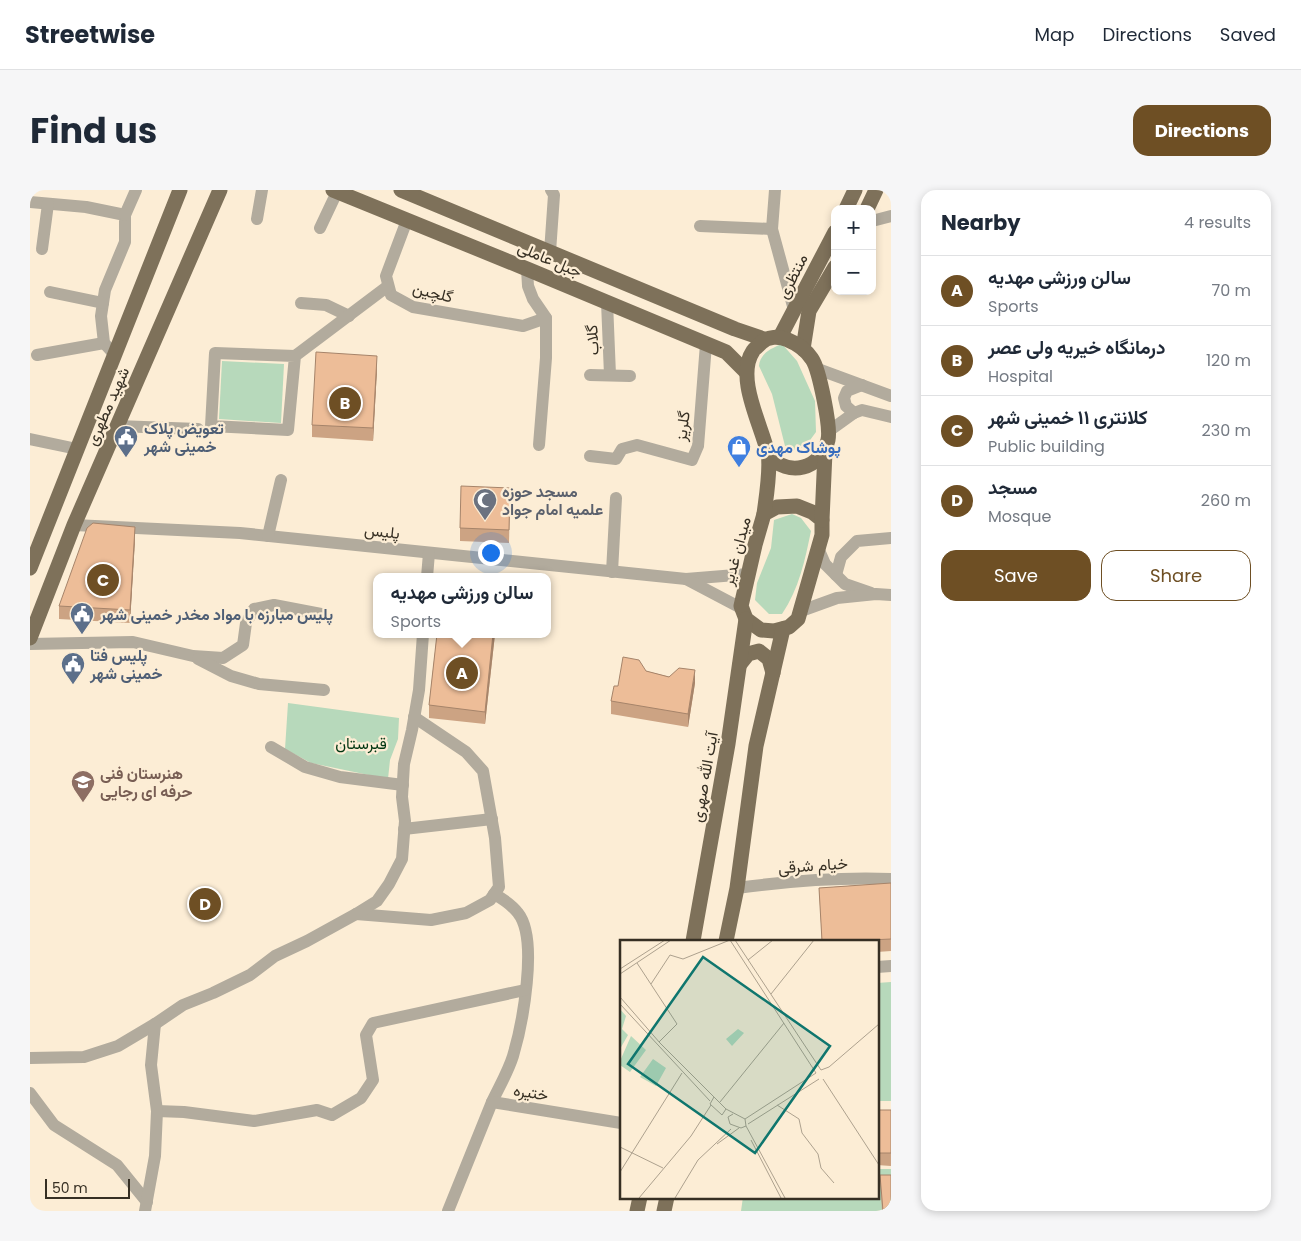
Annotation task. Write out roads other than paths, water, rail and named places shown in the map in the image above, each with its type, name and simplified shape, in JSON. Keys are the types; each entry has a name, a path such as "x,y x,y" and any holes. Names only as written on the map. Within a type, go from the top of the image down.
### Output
{"main road":[{"name":"شهید مطهری","path":"30,568 180,190"},
{"name":"شهید مطهری","path":"30,638 74,525 220,190"},
{"path":"848,205 855,190"},
{"path":"869,205 876,190"},
{"name":"جبل عاملی","path":"335,191 726,352 746,372"},
{"name":"جبل عاملی","path":"409,192 764,340"},
{"name":"منتظری","path":"780,337 831,240"},
{"name":"منتظری","path":"803,349 808,311 831,274"},
{"path":"744,614 761,630 774,631 783,629 789,627 798,619 822,536 825,452 829,437 826,405 813,360 798,345 780,337 764,340 752,352 746,372 750,397 768,455 764,514"},
{"path":"768,455 774,462 785,468 799,469 813,462 825,452"},
{"name":"میدان غدیر","path":"744,614 740,606 764,514 777,507 797,506 812,512 822,520"},
{"name":"آیت الله صهری","path":"693,940 728,744 740,664 744,614"},
{"path":"726,940 738,888 756,746 783,629"},
{"path":"740,664 748,654 759,652 769,659 773,673"},
{"path":"636,1211 640,1198"},
{"path":"664,1211 667,1198"}],"street":[{"path":"115,354 104,342 101,316 105,290 125,242 125,215 136,190"},
{"path":"257,219 262,190"},
{"path":"550,252 554,195 552,190"},
{"path":"775,190 772,229 794,310"},
{"path":"320,228 335,191"},
{"path":"30,202 86,207 125,215"},
{"path":"42,249 48,204"},
{"path":"876,220 891,216"},
{"path":"295,356 288,430 211,426 215,353 295,356 388,286 386,276 407,220"},
{"path":"700,226 772,229"},
{"path":"527,269 528,286 533,300 546,318 546,358 539,445"},
{"name":"گلچین","path":"388,286 391,295 413,307 523,326 546,318"},
{"path":"50,292 103,303"},
{"name":"گلاب","path":"607,302 610,375"},
{"path":"301,303 326,305 349,316"},
{"path":"37,355 104,342"},
{"name":"گلریز","path":"590,456 616,459 622,449 637,444 692,460 698,446 706,344"},
{"path":"815,368 891,396"},
{"path":"590,375 630,376"},
{"path":"854,413 846,406 844,398 847,391 862,385"},
{"path":"829,431 854,413 862,410 891,417"},
{"path":"117,426 198,430"},
{"path":"30,439 77,449"},
{"path":"268,536 281,480"},
{"path":"612,572 616,498"},
{"name":"پلیس","path":"74,525 268,536 686,579"},
{"path":"836,575 841,557 857,541 891,538"},
{"path":"818,548 825,564 845,584 876,594"},
{"path":"427,573 429,552"},
{"path":"686,579 748,574"},
{"path":"686,579 744,614"},
{"path":"801,611 837,598 876,594 891,595"},
{"path":"30,644 133,642 193,656 222,658 243,645 246,623 254,609 274,605 320,614"},
{"path":"30,1058 84,1057 118,1046 155,1024 183,1004 213,993 250,975 275,956 307,941 377,901 389,884 402,858 404,764 419,690 423,638"},
{"path":"193,656 232,676 259,684 324,690"},
{"path":"356,914 394,919 431,920 466,913 490,900 499,887 492,819 484,771 466,752 414,717"},
{"path":"271,747 305,767 340,777 403,785"},
{"path":"404,829 492,819"},
{"name":"خیام شرقی","path":"738,888 798,880 891,879"},
{"path":"492,1102 512,1057 529,965 526,931 519,914 507,902 494,894"},
{"path":"878,967 891,966"},
{"path":"157,1111 184,1112 254,1121 317,1110 332,1115 361,1098 373,1080 366,1035 373,1023 525,990"},
{"path":"146,1206 155,1156 157,1111 151,1065 155,1024"},
{"path":"30,1093 54,1125 117,1165 146,1206"},
{"name":"ختیره","path":"448,1211 492,1102 620,1123"}],"place":[{"name":"درمانگاه خیریه ولی عصر","path":"345,403"},
{"name":"تعویض پلاک خمینی شهر","path":"126,458"},
{"name":"پوشاک مهدی","path":"739,468"},
{"name":"مسجد حوزه علمیه امام جواد","path":"485,521"},
{"name":"کلانتری ۱۱ خمینی شهر","path":"103,580"},
{"name":"پلیس مبارزه با مواد مخدر خمینی شهر","path":"82,635"},
{"name":"سالن ورزشی مهدیه","path":"462,673"},
{"name":"پلیس فتا خمینی شهر","path":"73,685"},
{"name":"هنرستان فنی حرفه ای رجایی","path":"83,803"},
{"name":"مسجد","path":"205,904"}],"park label":[{"name":"قبرستان","path":"361,743"}]}
